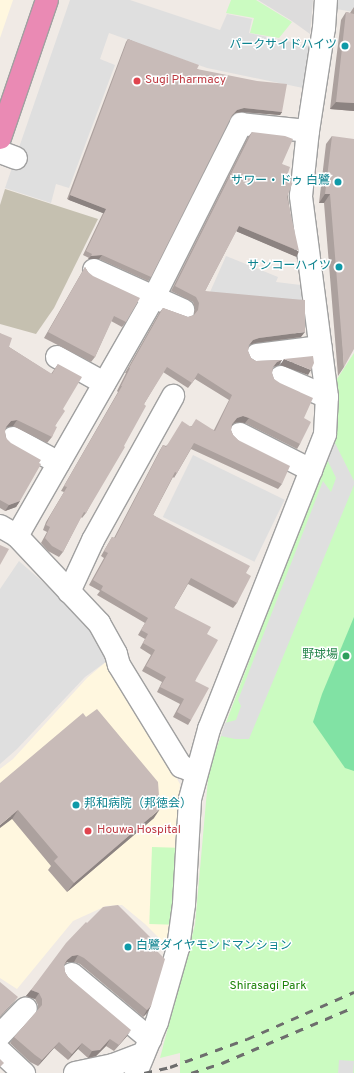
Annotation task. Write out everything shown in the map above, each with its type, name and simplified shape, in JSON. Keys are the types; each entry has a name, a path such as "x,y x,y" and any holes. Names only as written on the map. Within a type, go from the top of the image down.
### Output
{"highway":[{"path":"0,138 47,0"}],"street":[{"path":"144,1055 157,1022 178,948 184,904 190,799 209,729 325,434 327,397 301,196 308,132 312,63 324,28 326,0"},
{"path":"197,774 181,766 119,665 116,654 98,623 9,531 59,463 154,297 241,124 308,132"},
{"path":"94,270 183,310"},
{"path":"257,355 320,348"},
{"path":"58,358 104,383"},
{"path":"281,378 327,397"},
{"path":"69,592 94,540 173,396"},
{"path":"240,434 311,470"},
{"path":"13,438 59,463"},
{"path":"72,974 144,1055"},
{"path":"0,1035 26,1008"},
{"path":"0,1051 24,1073"},
{"path":"75,1073 113,1065 144,1055"}],"shaded area":[{"path":"0,0 13,0 0,38"},
{"path":"70,0 130,0 220,30 227,14 252,19 249,33 309,46 303,88 207,68 109,33 100,59 115,65 69,188 56,184 51,203 5,188"},
{"path":"258,0 313,0 310,34 292,21"},
{"path":"337,0 354,0 354,12 336,9"},
{"path":"5,189 98,219 54,308 36,334 0,324 0,205"},
{"path":"226,256 278,277 276,282 301,285 303,302 210,292"},
{"path":"333,439 354,481 354,485 249,739 235,739 221,736 225,723 236,720 241,706 238,700 323,481 331,492 336,478 326,457"},
{"path":"193,455 285,500 254,562 163,517"},
{"path":"19,561 61,598 97,640 107,657 107,661 85,677 17,749 0,764 0,589"},
{"name":"Houwa Hospital","path":"107,661 180,784 171,923 166,945 145,924 122,905 106,906 73,921 17,989 0,978 0,769 13,759 87,678"},
{"path":"339,1060 354,1061 353,1073 338,1073"}],"green space":[{"path":"231,0 256,0 292,22 279,38 250,33 254,18 226,13"},
{"name":"Shirasagi Park","path":"354,353 354,1073 180,1073 180,1053 160,1058 195,925 209,768 335,433 337,379"},
{"name":"野球場","path":"354,617 354,771 345,768 313,722 322,694"},
{"path":"152,847 176,848 173,925 149,924"}],"building":[{"path":"346,12 354,14 354,103 336,102"},
{"path":"128,39 199,65 197,69 257,81 287,84 282,112 244,108 237,110 232,115 151,277 102,255 91,256 92,254 86,251 106,209 70,195"},
{"path":"252,132 285,136 293,139 282,164 290,167 286,179 293,182 287,197 299,251 239,226 205,291 305,300 305,332 253,340 249,345 248,351 251,358 256,361 282,360 277,362 273,367 272,373 274,379 313,398 304,418 311,422 300,444 243,416 237,418 232,424 231,430 233,435 238,440 290,466 282,484 194,443 177,473 175,472 153,515 250,566 246,573 251,576 237,603 191,578 174,608 211,627 207,634 218,640 195,681 209,688 191,720 177,712 184,699 160,687 166,677 146,666 155,650 143,643 148,634 141,630 148,618 101,590 103,586 93,580 108,553 104,551 112,537 115,538 163,445 166,447 182,421 191,427 196,419 215,431 232,395 198,373 192,383 167,367 144,404 146,406 124,446 125,447 86,513 84,512 63,552 52,546 45,538 50,527 46,525 67,487 64,486 122,386 129,368 163,308 188,317 194,315 198,310 199,303 196,297 175,286"},
{"path":"332,136 354,139 354,349 344,367 330,194 325,194"},
{"path":"85,267 93,276 140,298 126,322 114,316 95,357 48,332"},
{"path":"0,333 12,338 9,347 52,374 58,364 82,377 63,409 65,411 55,426 57,427 52,437 17,420 11,421 6,427 6,438 11,443 41,460 39,463 41,464 20,501 9,505 0,500"},
{"path":"313,356 314,363 311,370 284,359"},
{"path":"0,545 9,549 0,565"},
{"name":"邦和病院（邦徳会）","path":"97,709 158,782 160,809 74,883 54,861 58,857 18,810 0,825 0,783 83,713 86,717"},
{"path":"118,905 159,946 156,950 165,959 151,1006 147,1010 84,958 78,955 72,956 64,965 65,972 68,977 131,1030 119,1045 110,1039 100,1050 92,1051 82,1043 72,1054 59,1042 42,1060 14,1037 42,1005 42,999 39,993 31,990 66,943 86,922 87,923 103,907"},
{"path":"0,982 18,997 0,1016"},
{"path":"0,1059 4,1063 0,1067"}],"railway":[{"path":"144,1073 170,1067 247,1039 354,992"},
{"path":"191,1073 222,1063 354,1007"}],"place":[{"name":"パークサイドハイツ","path":"345,46"},
{"name":"Sugi Pharmacy","path":"137,81"},
{"name":"サワー・ドゥ 白鷺","path":"338,182"},
{"name":"サンコーハイツ","path":"339,267"},
{"name":"野球場","path":"346,656"},
{"name":"邦和病院（邦徳会）","path":"76,805"},
{"name":"Houwa Hospital","path":"88,831"},
{"name":"白鷺ダイヤモンドマンション","path":"128,947"}]}
